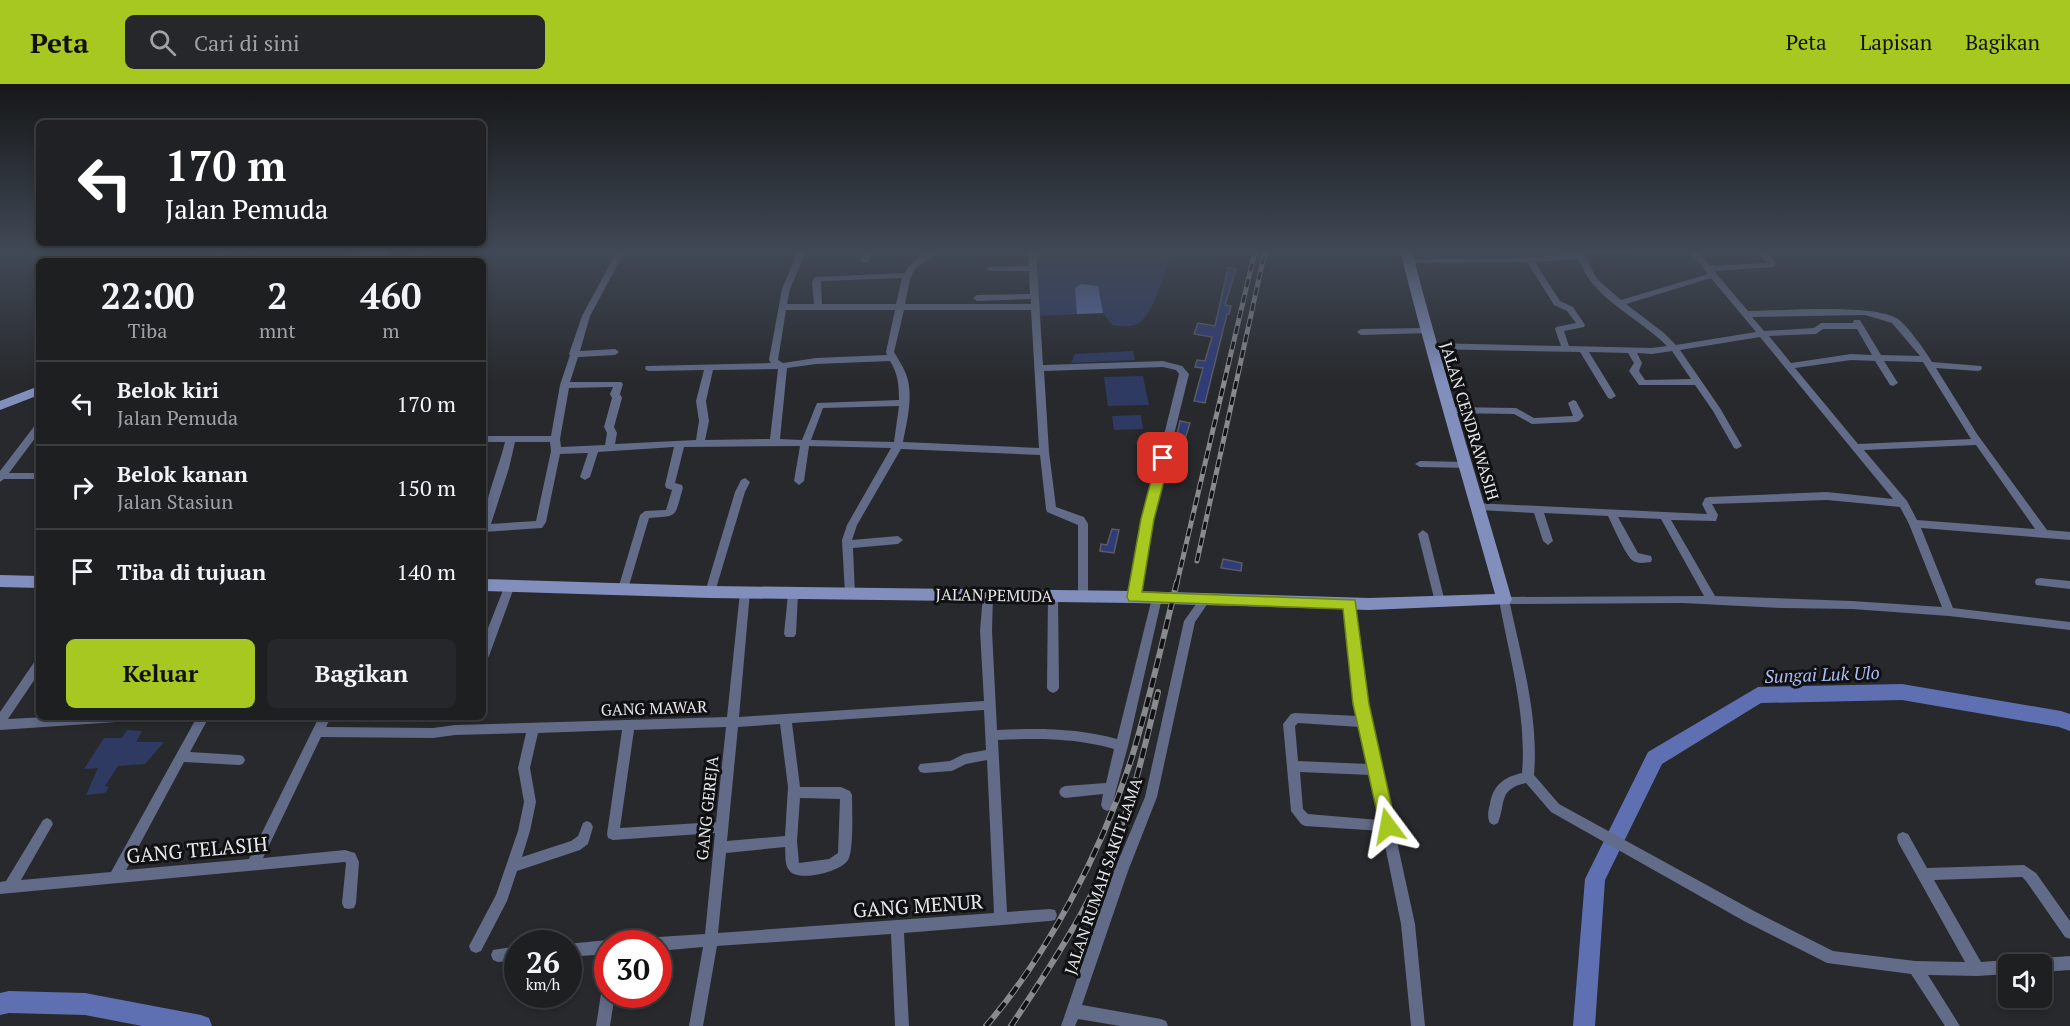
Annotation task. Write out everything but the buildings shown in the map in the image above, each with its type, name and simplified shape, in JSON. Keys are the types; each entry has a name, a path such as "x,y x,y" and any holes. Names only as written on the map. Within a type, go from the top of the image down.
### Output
{"main road":[{"name":"JALAN CENDRAWASIH","path":"1417,295 1504,600"},
{"path":"0,399 36,384"},
{"path":"0,406 36,391"},
{"path":"0,581 36,582"},
{"name":"JALAN PEMUDA","path":"486,585 793,594 1134,597 1350,604 1504,600"}],"street":[{"path":"486,528 538,525 541,522 556,451 555,439 565,385 586,316 597,295"},
{"path":"783,366 776,364 773,360 785,295"},
{"path":"817,295 818,306"},
{"path":"850,594 847,545 852,525 898,445 904,403 904,383 890,352 902,295"},
{"path":"1035,295 1044,452 1051,509 1080,520 1083,524 1083,597"},
{"path":"1552,295 1557,303 1570,309 1581,325 1559,329 1566,349"},
{"path":"1611,295 1675,349 1717,410 1737,446"},
{"path":"1620,303 1643,295"},
{"path":"1730,295 1903,504 1914,524 1949,612"},
{"path":"977,298 1035,301"},
{"path":"782,307 899,307 1035,301"},
{"path":"1850,312 1893,383"},
{"path":"1747,314 1866,312 1895,321 1927,362 1978,442 2044,534"},
{"path":"1430,346 1631,351 1675,349 1763,334 1816,331 1821,326 1859,326"},
{"path":"1360,332 1426,331"},
{"path":"1583,350 1611,396"},
{"path":"1631,351 1638,363 1634,371 1642,383 1696,382"},
{"path":"573,354 615,352"},
{"path":"1789,366 1851,357 1876,357 1978,368"},
{"path":"650,368 783,366 892,358"},
{"path":"1039,368 1163,364 1183,371 1174,418 1148,519 1134,597"},
{"path":"775,442 783,366"},
{"path":"700,443 704,423 700,403 709,368"},
{"path":"565,385 618,383 615,394 617,398 609,427 612,433 609,449"},
{"path":"799,481 805,442 820,405 904,403"},
{"path":"1451,410 1516,411 1532,421 1573,420 1580,416 1573,403"},
{"path":"1,477 36,430"},
{"path":"486,439 555,439"},
{"path":"486,519 504,468 511,439"},
{"path":"556,451 700,443 805,442 1044,452"},
{"path":"1856,447 1978,442"},
{"path":"623,589 645,515 670,513 678,488 670,486 680,444"},
{"path":"585,477 594,449"},
{"path":"1420,464 1467,465"},
{"path":"1,477 36,476"},
{"path":"710,592 745,482"},
{"path":"1478,506 1712,518 1713,515 1707,504 1709,501 1827,496 1903,504"},
{"path":"1538,509 1548,541"},
{"path":"1611,513 1634,555 1639,559 1647,560"},
{"path":"1664,516 1711,600"},
{"path":"1914,524 2070,536"},
{"path":"1422,534 1440,602"},
{"path":"847,545 898,540"},
{"path":"2040,582 2070,585"},
{"path":"486,648 510,585"},
{"name":"GANG GEREJA","path":"696,1026 711,940 745,592"},
{"path":"790,634 793,594"},
{"name":"GANG MENUR","path":"672,943 1001,919 986,631 988,596"},
{"path":"1053,596 1053,688"},
{"path":"1107,805 1157,598"},
{"name":"JALAN RUMAH SAKIT LAMA","path":"1068,1026 1121,871 1151,796 1190,621 1205,600"},
{"path":"1998,968 1915,968 1839,960 1823,954 1647,860 1555,808 1528,777 1530,753 1527,717 1504,600 1711,600 1852,605 1949,612 2070,626"},
{"path":"1350,604 1365,722 1408,924 1418,1026"},
{"path":"0,724 36,669"},
{"name":"GANG MAWAR","path":"318,732 433,733 455,729 533,729 733,722 991,705"},
{"path":"785,718 794,792 791,841 793,866 797,870 830,865 840,861 844,855 846,795 794,792"},
{"path":"1365,722 1295,718 1288,727 1297,811 1302,818 1388,826"},
{"path":"0,724 73,720"},
{"path":"115,877 201,720"},
{"path":"253,864 324,720"},
{"path":"455,729 459,720"},
{"path":"629,725 613,834 722,828"},
{"path":"476,946 502,897 529,810 524,768 533,729"},
{"path":"992,735 1067,733 1095,737 1122,746"},
{"path":"924,768 952,766 964,759 993,754"},
{"path":"181,757 238,760"},
{"path":"1293,766 1376,770"},
{"path":"1494,819 1496,801 1502,788 1516,779 1528,777"},
{"path":"1065,792 1111,788"},
{"path":"5,887 47,824"},
{"path":"513,866 575,846 583,840 586,827"},
{"path":"1903,838 1977,969"},
{"path":"720,848 791,841"},
{"name":"GANG TELASIH","path":"5,887 350,857 353,862 350,903"},
{"path":"1923,874 2024,871 2031,877 2070,932"},
{"path":"1001,919 1050,915"},
{"path":"897,927 902,1026"},
{"path":"498,955 504,954"},
{"path":"2052,964 2070,963"},
{"path":"1915,968 1953,1026"},
{"path":"603,1026 606,1008"},
{"path":"1074,1011 1161,1026"}],"shaded area":[{"path":"1035,295 1157,295 1145,318 1133,326 1112,325 1103,313 1036,316"},
{"path":"1076,295 1100,295 1103,313 1077,314"},
{"path":"1133,351 1135,360 1071,363 1075,354"},
{"path":"1143,376 1149,405 1108,406 1104,377"},
{"path":"1141,415 1143,429 1114,430 1112,416"},
{"path":"127,730 142,731 136,742 164,742 145,764 118,766 105,786 109,787 105,793 86,795 98,768 84,769 104,738 122,738"}],"waterway":[{"name":"Sungai Luk Ulo","path":"1584,1026 1595,879 1655,758 1758,695 1902,692 2061,719 2070,723"},
{"name":"Sungai Luk Ulo","path":"0,1004 9,1002 85,1004 201,1026"}],"railway":[{"path":"1177,583 1245,295"},
{"path":"1197,561 1255,295"},
{"path":"986,1026 1009,998 1051,935 1104,832 1137,741 1177,582"},
{"path":"1011,1026 1069,935 1107,863 1140,766 1158,692"}],"route":[{"path":"1163,458 1148,519 1134,597 1350,604 1361,704 1388,826"}]}
